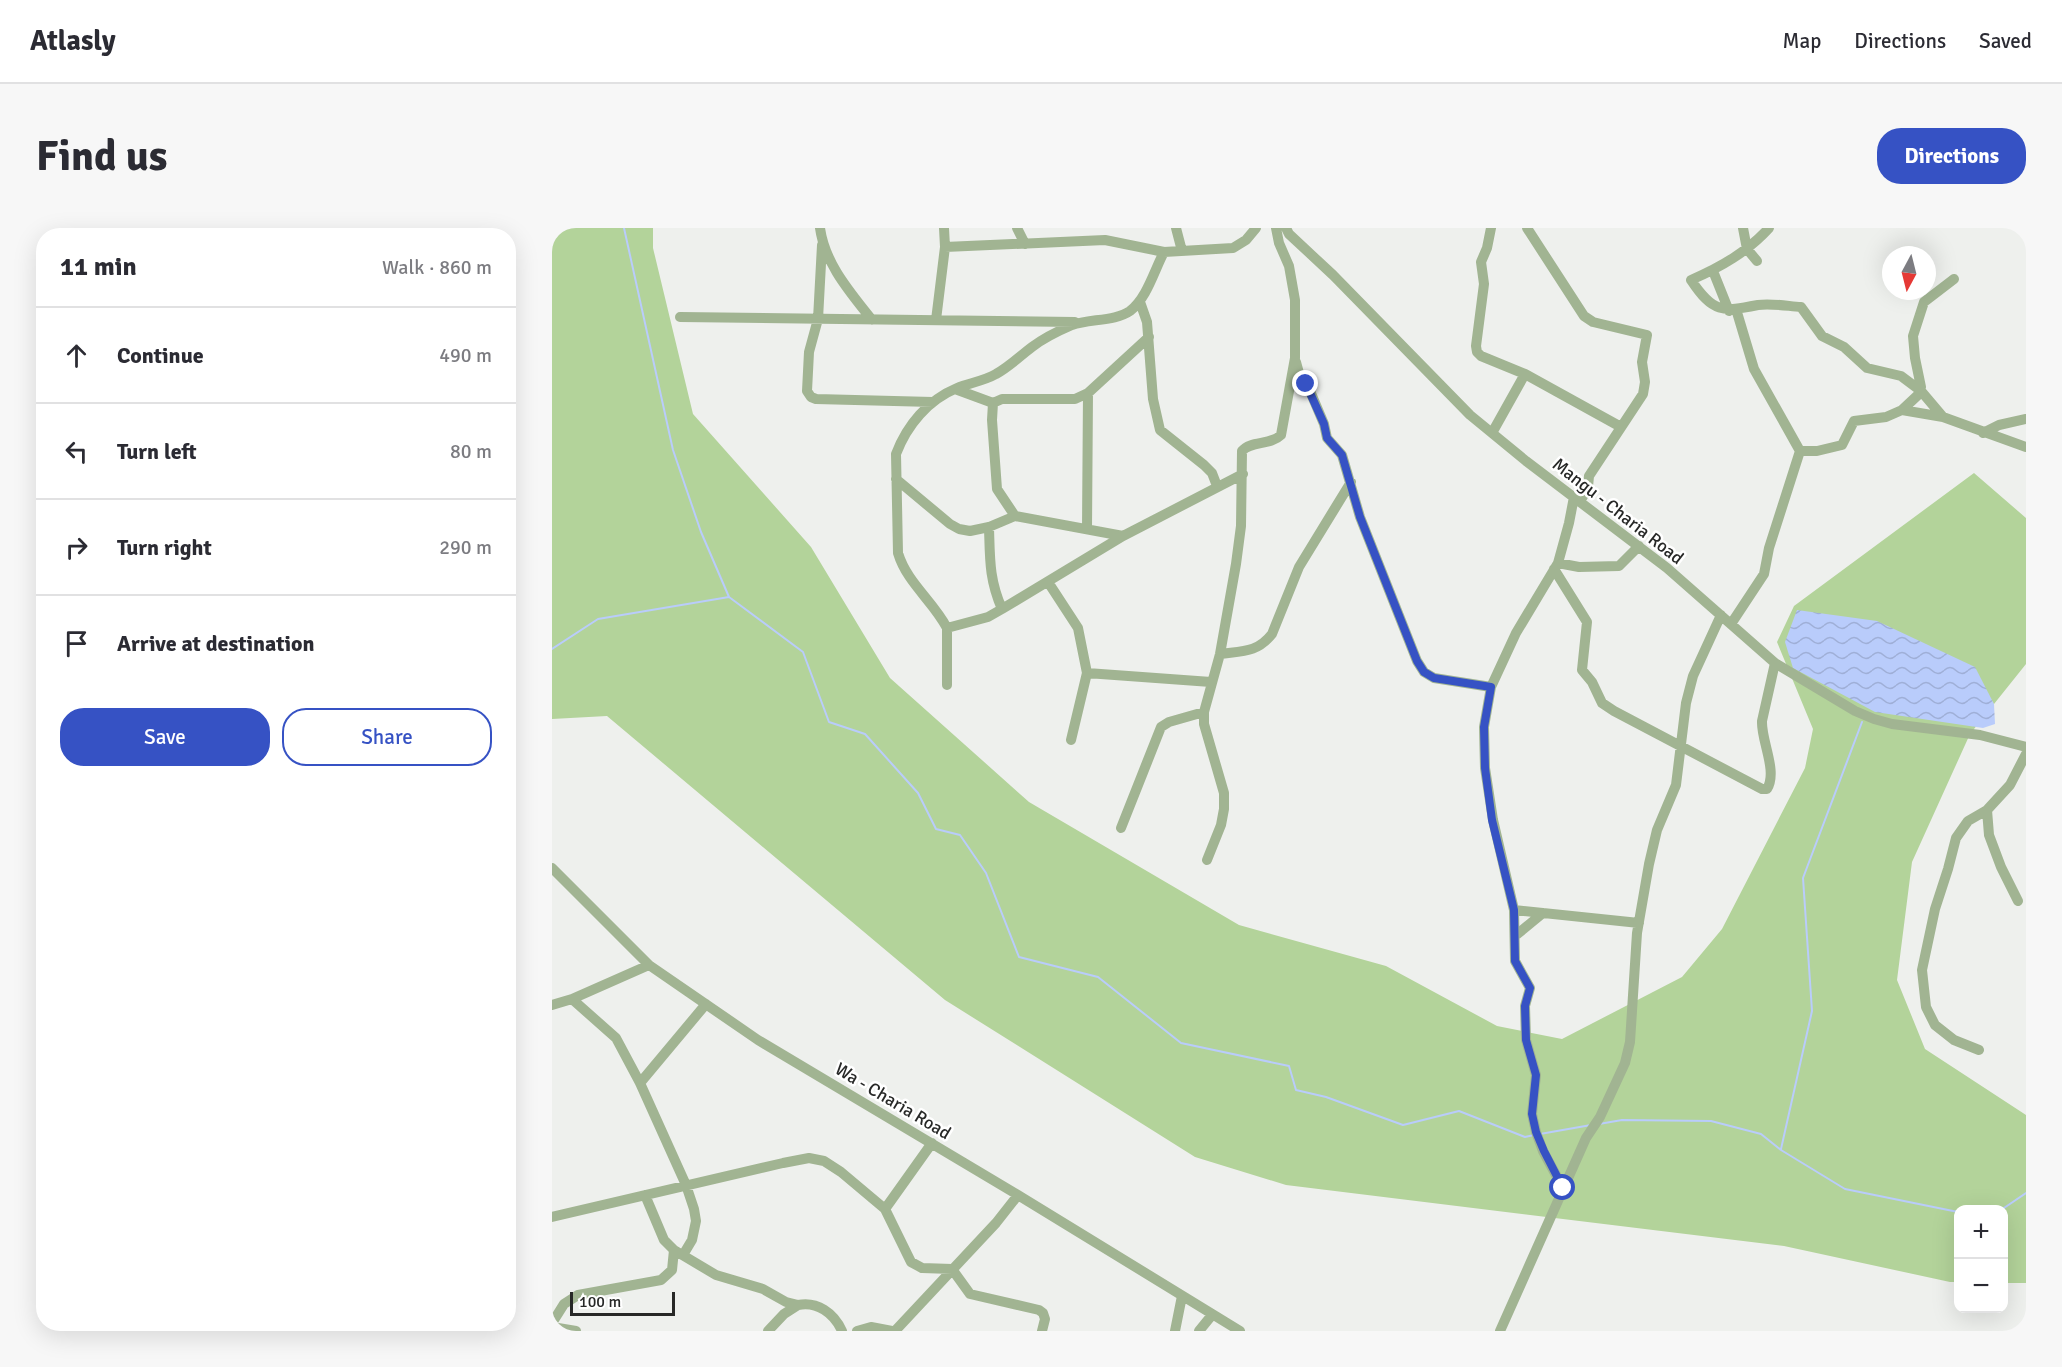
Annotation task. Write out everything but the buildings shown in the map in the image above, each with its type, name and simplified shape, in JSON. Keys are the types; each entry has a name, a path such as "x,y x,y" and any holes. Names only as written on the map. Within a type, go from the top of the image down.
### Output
{"street":[{"path":"820,228 822,245 818,319 809,352 807,391 811,397 816,399 933,402"},
{"path":"936,320 945,247 944,228"},
{"path":"1017,228 1025,244"},
{"path":"1176,228 1182,251"},
{"path":"945,247 1110,241 1164,252 1233,248 1246,240 1256,228"},
{"path":"1207,860 1221,825 1224,793 1204,724 1204,712 1220,654 1236,564 1243,474 1242,450 1244,447 1269,442 1281,435 1295,358 1293,283 1276,228"},
{"name":"Mangu - Charia Road","path":"1286,228 1289,234 1341,283 1457,403 1577,500 1639,546 1775,663 1855,711 1874,719 1892,724 1980,735 2026,747"},
{"path":"1491,228 1487,248 1481,262 1484,284 1477,352 1481,356 1525,374 1622,427"},
{"path":"1527,228 1587,319 1647,335 1642,362 1645,389 1590,476 1588,487 1577,500 1556,566 1516,633 1491,687 1484,727 1485,768 1492,820 1514,910 1515,961 1530,988 1525,1006 1526,1040 1536,1075 1532,1114 1536,1132 1563,1188"},
{"path":"1743,228 1747,249 1757,261"},
{"path":"1769,228 1747,249 1713,271 1691,280 1701,295 1711,304 1733,310 1766,305 1801,307 1822,336 1841,345 1867,368 1901,376 1921,391 1943,417"},
{"path":"822,245 839,277 872,320"},
{"path":"947,685 947,628 910,578 898,553 896,453 901,440 920,413 933,402 955,389 994,375 1055,332 1082,322 1125,314 1140,302 1164,252"},
{"path":"1713,271 1733,310 1754,369 1800,451 1769,548 1764,574 1731,624"},
{"path":"1921,391 1913,336 1924,302 1954,279"},
{"path":"1140,302 1147,322 1153,399 1160,430 1204,465 1212,473 1216,486"},
{"path":"680,317 1082,322"},
{"path":"955,389 993,403 1002,399 1075,399 1088,393 1149,337"},
{"path":"1295,358 1299,373 1324,424 1327,438 1342,455 1360,517 1420,667 1434,678 1491,687"},
{"path":"1492,433 1525,374"},
{"path":"1800,451 1817,451 1842,445 1854,421 1886,417 1902,410 1921,391"},
{"path":"1087,529 1088,393"},
{"path":"993,403 997,489 1015,516"},
{"path":"1902,410 1943,417 2026,447"},
{"path":"1983,433 1999,425 2026,419"},
{"path":"947,628 988,616 1002,609 1123,536 1243,474"},
{"path":"896,479 959,529 970,531 989,527 1015,516 1123,536"},
{"path":"1220,654 1256,649 1272,634 1299,567 1351,482"},
{"path":"989,527 990,571 994,590 1002,609"},
{"path":"1556,566 1619,566 1639,546"},
{"path":"1556,566 1587,622 1582,670 1592,682 1602,703 1762,789 1767,789 1770,783 1762,721 1775,663"},
{"path":"1048,582 1078,628 1087,673 1071,740"},
{"path":"1500,1331 1586,1138 1600,1117 1625,1063 1630,1042 1639,923 1647,873 1657,830 1676,785 1686,703 1693,676 1721,615"},
{"path":"1087,673 1211,682"},
{"path":"1121,828 1161,727 1169,722 1204,712"},
{"path":"1979,1050 1954,1040 1935,1025 1926,1007 1922,970 1935,909 1956,838 1968,821 1987,810 2010,786 2026,754"},
{"path":"1987,810 1989,834 2001,867 2018,901"},
{"name":"Wa - Charia Road","path":"552,868 649,965 758,1040 1240,1331"},
{"path":"1514,910 1639,923"},
{"path":"1515,936 1543,913"},
{"path":"552,1004 572,999 649,965"},
{"path":"572,999 611,1032 640,1083 686,1185 696,1221 692,1240 679,1253 672,1269 662,1280 578,1295 564,1304 552,1325 576,1331"},
{"path":"640,1083 706,1004"},
{"path":"885,1209 932,1143"},
{"path":"552,1217 809,1158 824,1161 841,1172 885,1209 911,1262 922,1268 952,1269"},
{"path":"645,1195 664,1240 679,1253 716,1275 764,1289 786,1302 798,1305"},
{"path":"857,1331 871,1327 893,1331 917,1309 996,1223 1018,1195"},
{"path":"952,1269 970,1294 1039,1310 1045,1319 1042,1331"},
{"path":"1175,1331 1182,1296"},
{"path":"768,1331 784,1314 798,1305 807,1303 818,1305 843,1330"},
{"path":"1199,1331 1212,1315"}],"green space":[{"path":"552,228 653,228 653,248 693,414 811,547 890,678 1029,802 1239,925 1386,966 1497,1026 1562,1039 1682,977 1722,929 1805,768 1813,729 1777,642 1794,606 1974,473 2026,518 2026,664 1970,734 1912,862 1897,980 1925,1049 2026,1115 2026,1283 2008,1283 2008,1205 1954,1205 1954,1282 1950,1282 1784,1246 1286,1185 1195,1157 945,1000 607,716 552,719"}],"water":[{"path":"1797,610 1877,621 1975,667 1994,704 1995,724 1983,728 1875,712 1793,668 1785,642"}],"waterway":[{"path":"624,228 673,450 701,532 729,597 803,652 829,722 865,734 918,793 936,829 960,835 986,873 1019,957 1098,977 1181,1043 1289,1066 1296,1090 1326,1097 1403,1125 1459,1111 1525,1137 1534,1135"},
{"path":"552,649 598,619 729,597"},
{"path":"1781,1149 1812,1011 1803,878 1862,722"},
{"path":"1599,1124 1622,1120 1711,1121 1761,1134 1781,1150 1845,1189 1954,1211"},
{"path":"1540,1134 1591,1125"},
{"path":"2008,1205 2026,1193"}],"route":[{"path":"1306,384 1324,424 1327,438 1342,455 1355,504 1417,661 1424,672 1434,678 1491,687 1484,727 1485,768 1492,820 1514,910 1515,961 1530,988 1525,1006 1526,1040 1536,1075 1532,1114 1536,1132 1563,1188"}]}
